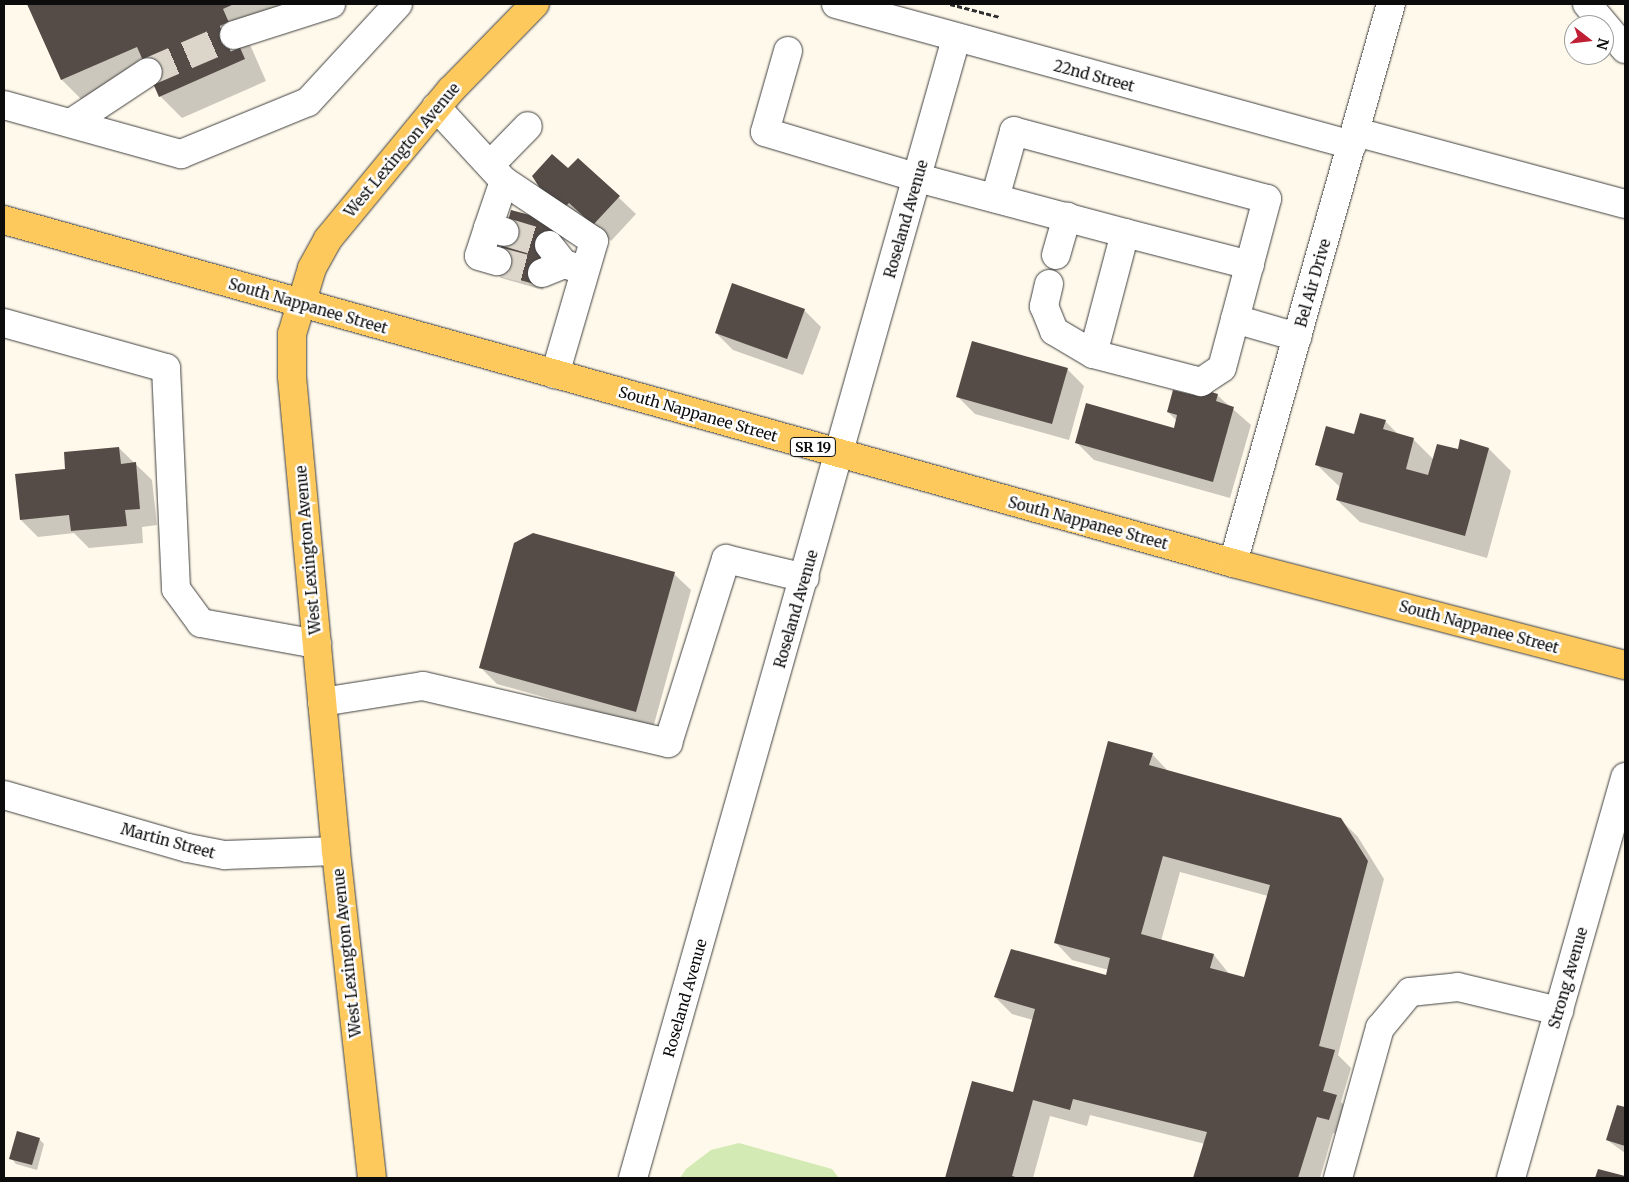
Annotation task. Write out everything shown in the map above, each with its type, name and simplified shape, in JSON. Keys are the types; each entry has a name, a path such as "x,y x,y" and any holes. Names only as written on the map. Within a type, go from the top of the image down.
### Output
{"main road":[{"name":"West Lexington Avenue","path":"372,1178 336,851 292,376 292,334 312,268 328,239 436,107 534,4"},
{"name":"South Nappanee Street","path":"4,220 1233,563 1625,665"}],"street":[{"path":"234,35 330,4"},
{"name":"22nd Street","path":"836,4 956,39 1354,139 1625,204"},
{"name":"Bel Air Drive","path":"1233,563 1392,4"},
{"path":"1587,4 1625,49"},
{"path":"4,104 181,154 308,102 392,5"},
{"name":"Roseland Avenue","path":"633,1178 841,454 956,39"},
{"path":"788,51 765,132 918,178 1250,265"},
{"path":"71,123 148,72"},
{"path":"436,107 497,173 594,241 560,263 554,374"},
{"path":"497,261 479,256 497,230 497,173 528,126"},
{"path":"995,198 1014,131 1267,199 1222,368 1201,382 1093,354 1054,331 1044,306 1049,284"},
{"path":"1056,255 1067,217"},
{"path":"1093,354 1125,233"},
{"path":"1235,319 1297,337"},
{"path":"4,323 166,368 176,589 201,623 317,644"},
{"path":"322,702 423,686 668,743 726,559 805,578"},
{"name":"Strong Avenue","path":"1511,1178 1625,777"},
{"name":"Martin Street","path":"4,795 188,848 225,855 336,851"},
{"path":"1338,1178 1380,1028 1410,992 1458,987 1558,1011"}],"path":[{"path":"950,4 1000,18"}],"green space":[{"path":"739,1143 832,1169 839,1178 680,1178 686,1169 711,1150"}],"building":[{"path":"27,4 234,4 223,9 245,59 159,97 137,47 61,80"},
{"path":"552,154 568,168 578,158 620,196 593,225 569,203 565,207 545,196 532,176"},
{"path":"511,210 556,222 538,285 494,273"},
{"path":"732,283 805,309 787,359 715,333"},
{"path":"972,341 1068,368 1052,424 956,397"},
{"path":"1173,390 1202,397 1204,390 1218,394 1216,401 1234,407 1213,482 1075,443 1086,403 1174,428 1177,415 1167,412"},
{"path":"1360,413 1386,420 1383,429 1414,438 1406,469 1428,475 1437,444 1458,449 1460,439 1489,448 1465,536 1336,500 1343,473 1315,465 1326,426 1354,434"},
{"path":"119,447 121,464 136,462 140,509 125,510 127,526 71,531 69,515 20,520 15,474 65,469 64,452"},
{"path":"533,533 675,572 636,712 479,668 514,543"},
{"path":"1108,741 1153,753 1149,765 1341,818 1368,861 1319,1046 1335,1050 1323,1091 1337,1095 1329,1120 1317,1117 1298,1178 1193,1178 1207,1132 1073,1099 1070,1110 1033,1100 1012,1176 1019,1178 945,1178 972,1081 1013,1092 1035,1009 994,997 1011,949 1106,975 1110,958 1054,943","holes":["1163,856 1270,885 1244,977 1210,968 1214,954 1141,934"]},
{"path":"1617,1105 1625,1107 1625,1146 1606,1140"},
{"path":"17,1131 40,1138 32,1165 9,1159"},
{"path":"1598,1169 1625,1176 1625,1178 1595,1178"}],"tunnel":[{"path":"148,72 234,35"},
{"path":"505,232 549,245"},
{"path":"497,261 542,273"}]}
